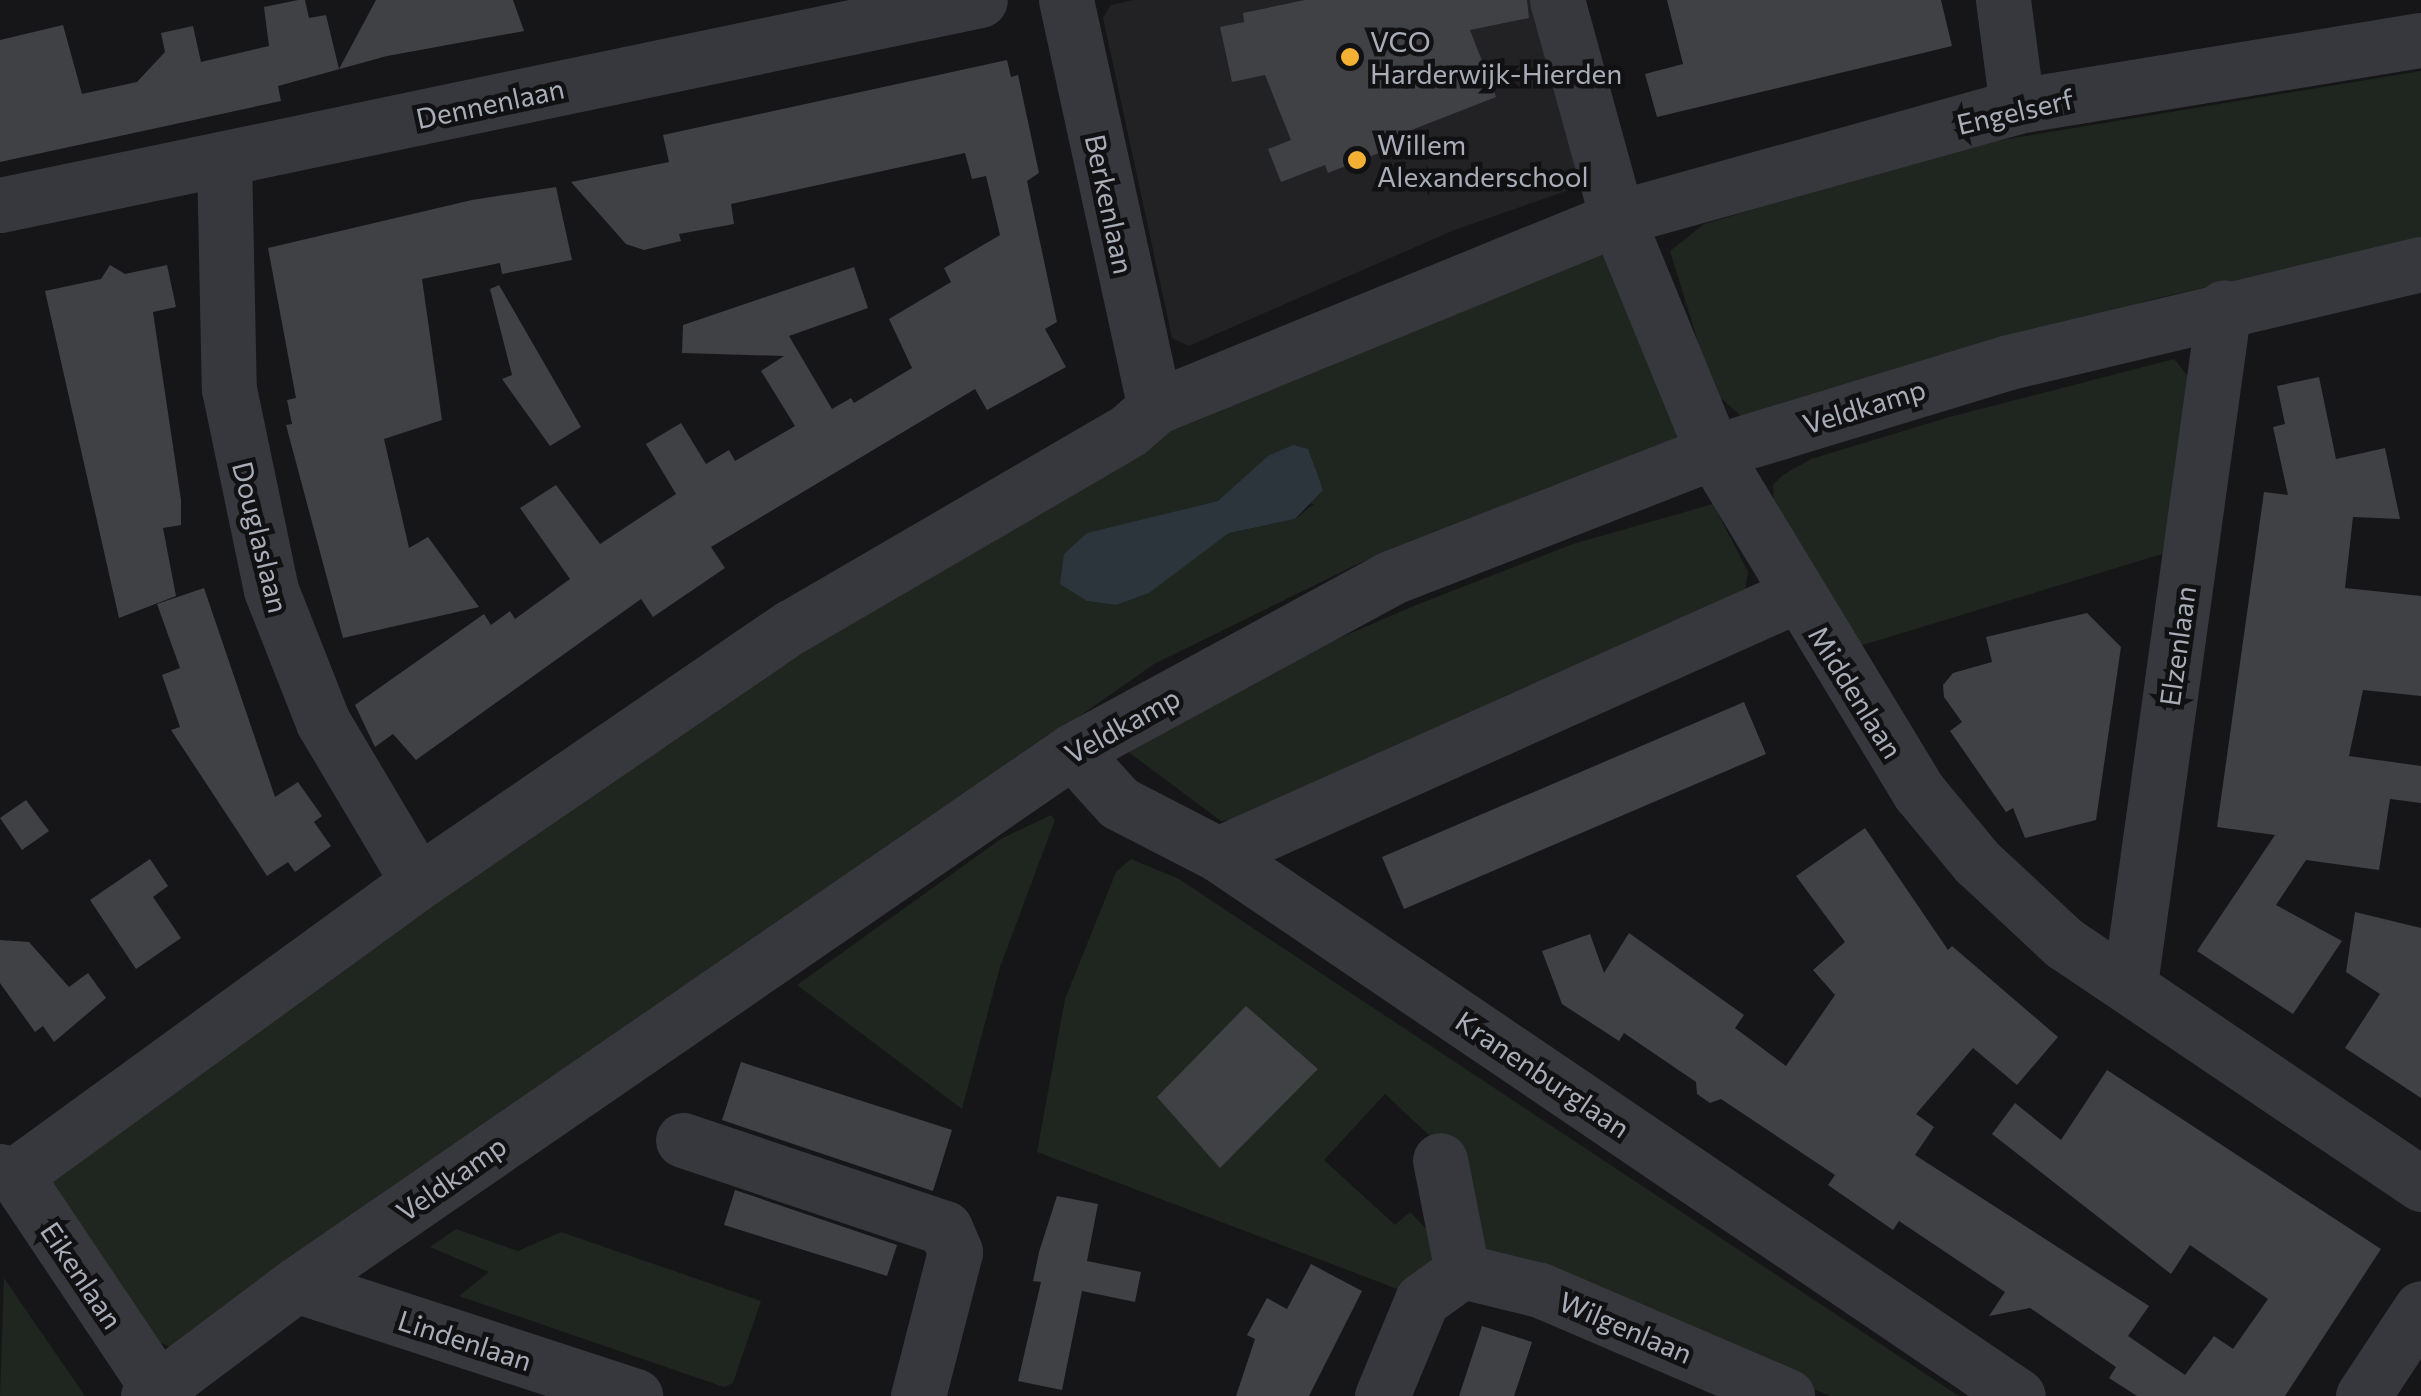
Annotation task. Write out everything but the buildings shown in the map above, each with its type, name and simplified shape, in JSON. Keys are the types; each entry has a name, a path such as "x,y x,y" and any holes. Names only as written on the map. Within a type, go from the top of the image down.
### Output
{"street":[{"name":"Dennenlaan","path":"0,205 980,0"},
{"name":"Berkenlaan","path":"1066,0 1155,408"},
{"name":"Middenlaan","path":"1557,0 1617,218 1714,452 1795,596 1919,792 1977,862 2064,943 2421,1184"},
{"path":"2003,0 2017,106"},
{"name":"Engelserf","path":"1617,218 2017,106 2421,40"},
{"name":"Douglaslaan","path":"224,159 229,389 270,590 323,722 418,882"},
{"path":"8,1173 418,882 791,627 1128,430 1155,408 1617,218"},
{"path":"2224,307 2421,264"},
{"name":"Veldkamp","path":"153,1392 296,1285 1072,751 1390,578 1714,452 2009,362 2224,307"},
{"name":"Elzenlaan","path":"2130,984 2224,307"},
{"path":"1218,854 1795,596"},
{"name":"Kranenburglaan","path":"1072,751 1119,803 1218,854 2018,1396"},
{"path":"683,1140 946,1228 955,1252 918,1396"},
{"path":"1382,1396 1422,1300 1462,1271 1440,1160"},
{"name":"Eikenlaan","path":"8,1173 153,1392"},
{"name":"Wilgenlaan","path":"1462,1271 1540,1290 1787,1396"},
{"name":"Lindenlaan","path":"296,1285 635,1396"},
{"path":"2363,1396 2421,1308"}],"shaded area":[{"name":"Willem Alexanderschool","path":"1134,0 1544,0 1583,185 1452,231 1189,346 1172,338 1103,18 1111,5"},
{"path":"2421,71 2421,239 2158,298 1743,418 1713,391 1670,251 1704,224 1971,145"},
{"path":"1604,246 1682,429 1670,447 1362,562 1154,664 176,1350 157,1341 53,1199 51,1177 783,655 1051,486 1261,385","holes":["1219,501 1314,504 1295,519 1229,533 1148,593 1116,605 1087,601 1178,511"]},
{"path":"2174,359 2189,377 2172,551 1856,647 1774,513 1773,485 1783,475 1811,459 1946,418"},
{"path":"1293,445 1308,449 1323,490 1295,519 1229,533 1149,593 1116,605 1087,601 1060,584 1064,554 1087,533 1218,501 1268,456"},
{"path":"1713,504 1748,572 1745,591 1240,819 1221,821 1127,751 1321,646 1416,605 1573,544"},
{"path":"1051,815 1055,820 1000,967 962,1109 797,985 1001,839"},
{"path":"1131,859 1179,879 1959,1396 1830,1396 1465,1247 1461,1165 1385,1094 1324,1160 1395,1225 1410,1212 1436,1239 1441,1251 1400,1290 1037,1152 1065,999 1116,872"},
{"path":"456,1229 518,1251 561,1232 761,1301 733,1383 724,1387 459,1296 489,1272 430,1247"},
{"path":"4,1278 85,1396 0,1396"}],"place":[{"name":"VCO Harderwijk-Hierden","path":"1350,57"},
{"name":"Willem Alexanderschool","path":"1357,160"}]}
